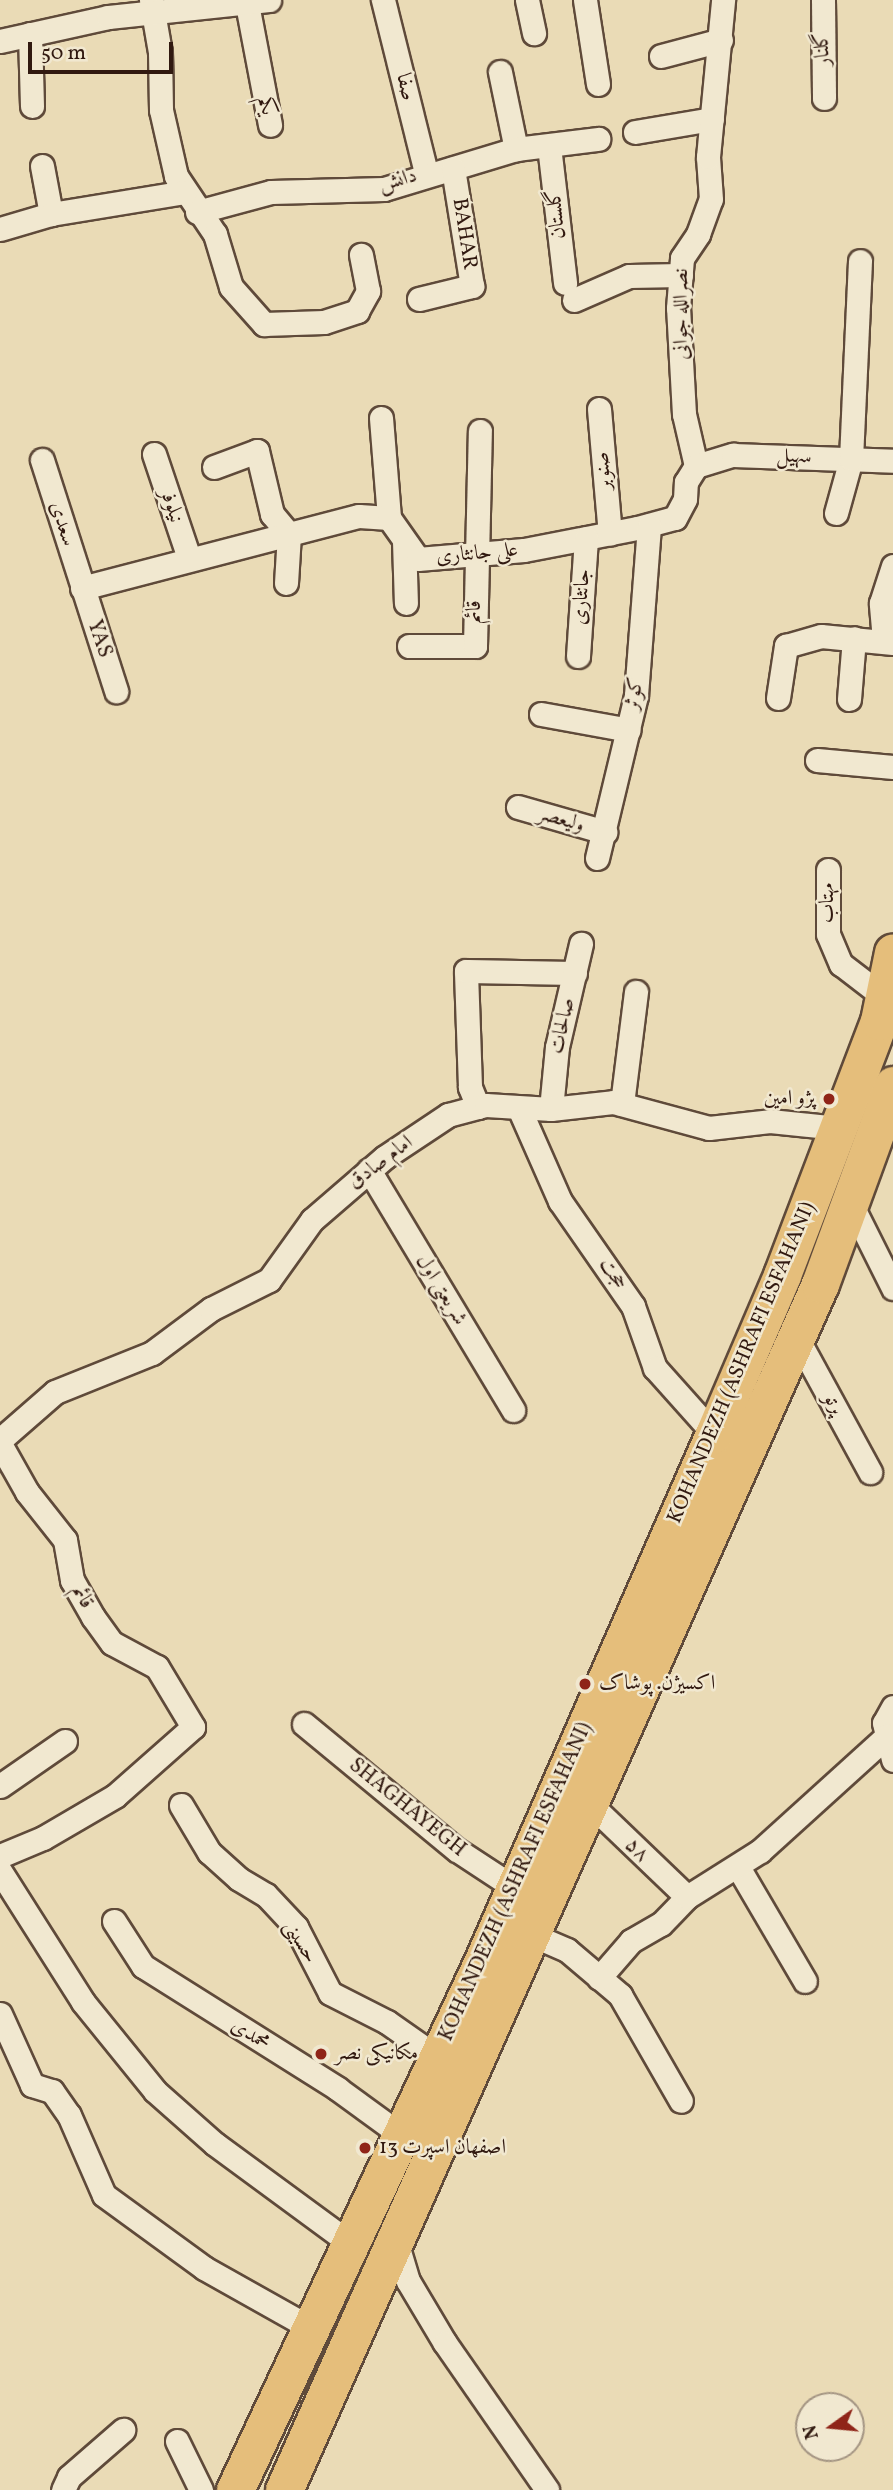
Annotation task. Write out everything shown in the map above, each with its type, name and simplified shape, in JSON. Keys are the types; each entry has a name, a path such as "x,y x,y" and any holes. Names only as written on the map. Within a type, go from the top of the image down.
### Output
{"main road":[{"name":"KOHANDEZH (ASHRAFI ESFAHANI)","path":"284,2490 588,1802 613,1706 714,1434 838,1128 884,997 893,952"},
{"name":"KOHANDEZH (ASHRAFI ESFAHANI)","path":"235,2490 515,1888 613,1706 796,1336 851,1204 893,1085"}],"street":[{"name":"صفا","path":"383,0 426,173"},
{"path":"527,0 534,33"},
{"path":"585,0 598,85"},
{"name":"نصرالله جوانی","path":"696,467 684,414 681,275 682,258 698,234 711,199 712,119 723,0"},
{"name":"گلنار","path":"822,0 824,98"},
{"path":"0,41 150,8 258,2"},
{"name":"یکم","path":"258,2 270,125"},
{"path":"150,8 160,52 161,110 176,176 215,234 231,287 264,324 324,322 357,312 368,291 361,255"},
{"path":"30,34 32,106"},
{"path":"662,56 721,40"},
{"path":"500,72 516,149"},
{"path":"635,132 712,119"},
{"name":"دانش","path":"0,229 51,214 271,192 384,189 426,173 453,169 516,149 598,139"},
{"name":"گلستان","path":"549,146 570,291 629,276 681,275"},
{"path":"43,166 51,214"},
{"name":"BAHAR","path":"419,299 472,286 453,169"},
{"path":"836,513 851,459 860,261"},
{"name":"صنوبر","path":"599,409 610,534"},
{"path":"82,588 189,558 359,516 389,517 381,418"},
{"path":"474,554 480,431"},
{"path":"214,467 257,451 272,514 289,534 286,583"},
{"name":"نیلوفر","path":"154,454 189,558"},
{"name":"سهیل","path":"696,467 733,455 893,461"},
{"name":"سعدی","path":"42,460 82,588"},
{"name":"علی جانثاری","path":"389,517 418,559 586,538 675,518 685,499 686,482 696,467"},
{"name":"کوثر","path":"597,858 636,695 649,525"},
{"name":"جانثاری","path":"578,656 586,538"},
{"path":"404,541 406,603"},
{"name":"قائم","path":"409,646 475,646 474,554"},
{"path":"778,698 786,646 821,636 888,641 881,603 893,566"},
{"name":"YAS","path":"82,588 116,691"},
{"path":"849,699 854,638"},
{"path":"541,714 629,730"},
{"path":"817,760 893,768"},
{"name":"ولیعصر","path":"518,807 605,832"},
{"name":"مهتاب","path":"828,870 828,934 841,964 884,997"},
{"name":"صالحات","path":"551,1109 557,1047 581,944"},
{"path":"478,1107 470,1087 466,971 575,973"},
{"path":"622,1104 636,992"},
{"name":"امام صادق","path":"0,1442 55,1392 114,1372 152,1353 211,1309 269,1280 312,1220 369,1170 448,1115 478,1107 551,1109 622,1104 709,1128 770,1121 838,1128"},
{"name":"حجت","path":"519,1108 560,1201 633,1306 655,1368 714,1434"},
{"name":"شریعتی اول","path":"369,1170 513,1410"},
{"path":"851,1204 893,1288"},
{"name":"پرتو","path":"796,1336 870,1472"},
{"name":"قائم","path":"0,1442 27,1492 65,1540 72,1580 93,1616 112,1643 157,1667 193,1727 115,1796 43,1838 0,1856"},
{"path":"893,1707 884,1723 893,1760"},
{"name":"SHAGHAYEGH","path":"304,1724 457,1850 515,1888"},
{"path":"599,1978 631,1941 661,1924 687,1897 738,1867 887,1737"},
{"path":"0,1786 65,1741"},
{"name":"۵۸","path":"588,1802 687,1897"},
{"name":"حسینی","path":"181,1805 209,1852 239,1879 266,1895 296,1927 330,1993 387,2022 437,2057"},
{"path":"738,1867 805,1981"},
{"path":"0,1871 83,2002 155,2091 215,2144 350,2244"},
{"name":"محمدی","path":"114,1920 143,1966 338,2089 401,2136"},
{"path":"530,1934 567,1950 620,1995 681,2101"},
{"path":"0,2014 32,2085 52,2091 69,2115 104,2195 204,2268 311,2329"},
{"path":"396,2241 408,2281 445,2343 547,2490"},
{"path":"63,2490 69,2477 123,2430"},
{"path":"177,2441 201,2490"}],"place":[{"name":"پژو امین","path":"829,1099"},
{"name":"اکسیژن. پوشاک","path":"585,1684"},
{"name":"مکانیکی نصر","path":"321,2054"},
{"name":"اصفهان اسپرت 13","path":"365,2148"}]}
